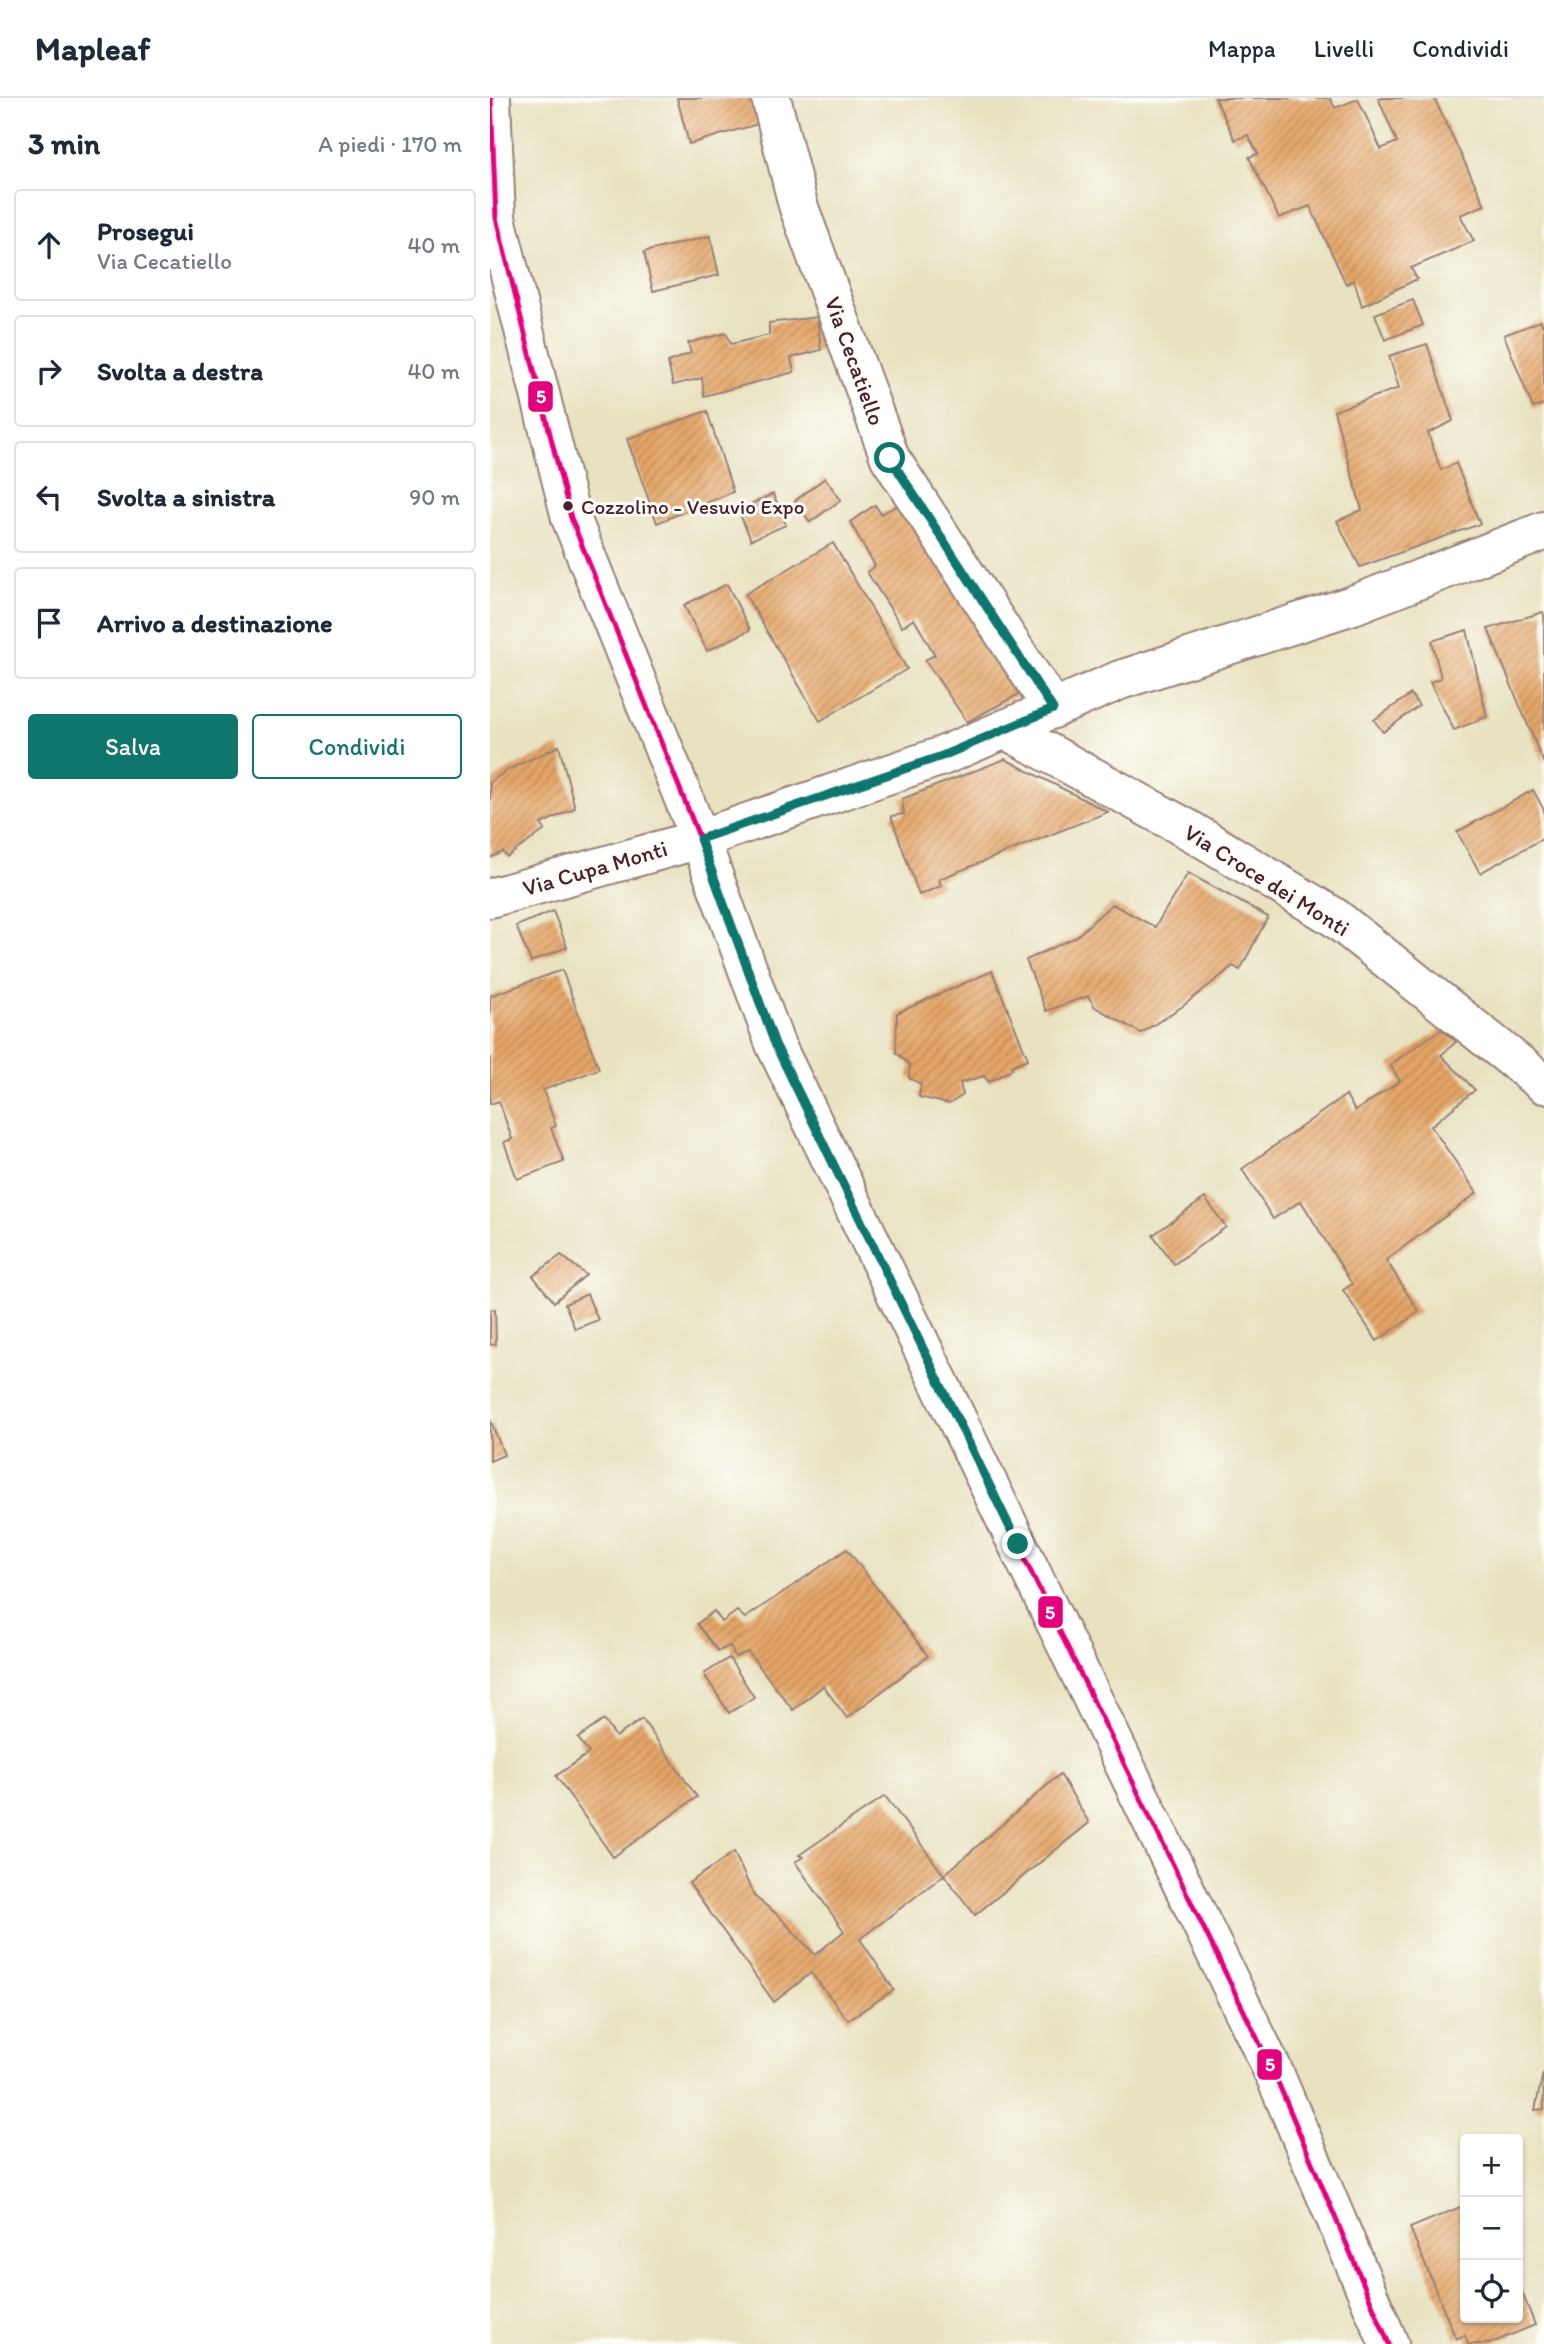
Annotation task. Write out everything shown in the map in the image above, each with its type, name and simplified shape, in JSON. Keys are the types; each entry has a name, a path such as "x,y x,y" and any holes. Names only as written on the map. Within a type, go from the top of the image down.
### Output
{"street":[{"path":"491,98 496,218 570,518 700,839 775,1044 1274,2073 1389,2344"},
{"name":"Via Cecatiello","path":"771,98 798,205 890,458 1053,709"},
{"name":"Via Cupa Monti","path":"490,898 700,839 942,756 1119,680 1353,604 1544,531"},
{"name":"Via Croce dei Monti","path":"1005,729 1191,831 1334,917 1544,1084"}],"building":[{"path":"677,98 759,98 761,123 689,144"},
{"path":"1215,98 1330,98 1335,108 1358,99 1381,149 1397,142 1378,98 1434,98 1485,205 1460,215 1474,241 1411,268 1417,279 1362,306 1354,280 1346,284 1310,206 1279,218 1249,157 1258,154 1248,135 1235,140"},
{"path":"710,236 719,275 653,291 644,252"},
{"path":"1413,300 1423,325 1385,340 1375,314"},
{"path":"817,317 821,350 791,358 794,372 704,396 702,378 673,385 668,362 691,353 688,343 726,333 731,344 769,335 769,323"},
{"path":"1541,321 1544,328 1544,404 1533,408 1504,335"},
{"path":"1427,344 1453,421 1428,433 1441,470 1456,463 1480,524 1360,567 1337,521 1362,510 1334,411 1399,388 1389,356"},
{"path":"707,411 733,492 657,523 627,439"},
{"path":"825,478 841,500 810,522 795,501"},
{"path":"773,494 786,525 751,540 738,510"},
{"path":"912,498 1025,691 967,722 925,660 935,655 914,619 902,627 867,572 875,566 850,522 875,505 881,514"},
{"path":"833,543 907,669 820,721 745,594"},
{"path":"727,584 750,630 707,651 684,605"},
{"path":"1543,612 1544,615 1544,764 1488,629"},
{"path":"1467,630 1487,717 1454,730 1430,682 1441,678 1432,641"},
{"path":"1411,694 1419,706 1383,732 1374,720"},
{"path":"559,746 575,808 541,824 545,830 507,857 503,852 490,858 490,782 509,769"},
{"path":"1005,759 1108,812 939,879 941,886 919,895 891,816 904,814 902,799"},
{"path":"1533,790 1544,810 1544,838 1480,873 1457,832"},
{"path":"1188,873 1268,917 1240,970 1233,966 1183,1006 1141,1033 1095,1007 1088,996 1046,1011 1026,960 1076,937 1112,904 1155,927"},
{"path":"553,911 567,947 531,962 516,926"},
{"path":"562,970 599,1069 543,1090 556,1126 551,1128 564,1162 517,1179 504,1142 512,1139 499,1101 490,1104 490,996"},
{"path":"992,971 1028,1059 1011,1066 1013,1069 989,1082 984,1076 960,1083 963,1095 949,1104 919,1097 921,1084 909,1078 910,1065 896,1052 897,1013"},
{"path":"1441,1029 1456,1042 1441,1055 1475,1090 1431,1126 1477,1193 1386,1260 1419,1312 1377,1341 1343,1290 1352,1284 1301,1201 1273,1219 1242,1169 1346,1095 1355,1111 1400,1081 1390,1065"},
{"path":"1205,1198 1226,1227 1174,1264 1153,1235"},
{"path":"561,1255 586,1275 554,1302 533,1276"},
{"path":"587,1294 598,1320 575,1329 565,1304"},
{"path":"495,1309 496,1344 490,1345 490,1310"},
{"path":"490,1419 504,1455 490,1461"},
{"path":"847,1549 928,1656 847,1718 823,1686 793,1710 748,1652 735,1657 730,1646 718,1651 697,1624 714,1611 722,1622 737,1611 745,1618"},
{"path":"729,1658 754,1697 729,1713 704,1674"},
{"path":"642,1719 697,1797 613,1857 556,1776 589,1753 578,1738 604,1720 616,1737"},
{"path":"1060,1774 1089,1823 975,1915 944,1875"},
{"path":"885,1796 944,1875 860,1939 894,1990 848,2020 811,1973 774,2002 689,1883 734,1852 754,1896 778,1915 815,1955 844,1931 795,1862 803,1857 799,1855"},
{"path":"1543,2073 1544,2109 1535,2110"},
{"path":"1460,2207 1460,2323 1523,2323 1523,2295 1535,2325 1489,2344 1468,2344 1465,2335 1456,2339 1410,2228"}],"transit line":[{"name":"5","path":"491,98 496,218 571,518 700,839 775,1044 1274,2073 1389,2344"}],"place":[{"name":"Cozzolino - Vesuvio Expo","path":"568,506"}],"route":[{"path":"890,458 1053,709 942,756 700,839 775,1044 1018,1544"}]}
